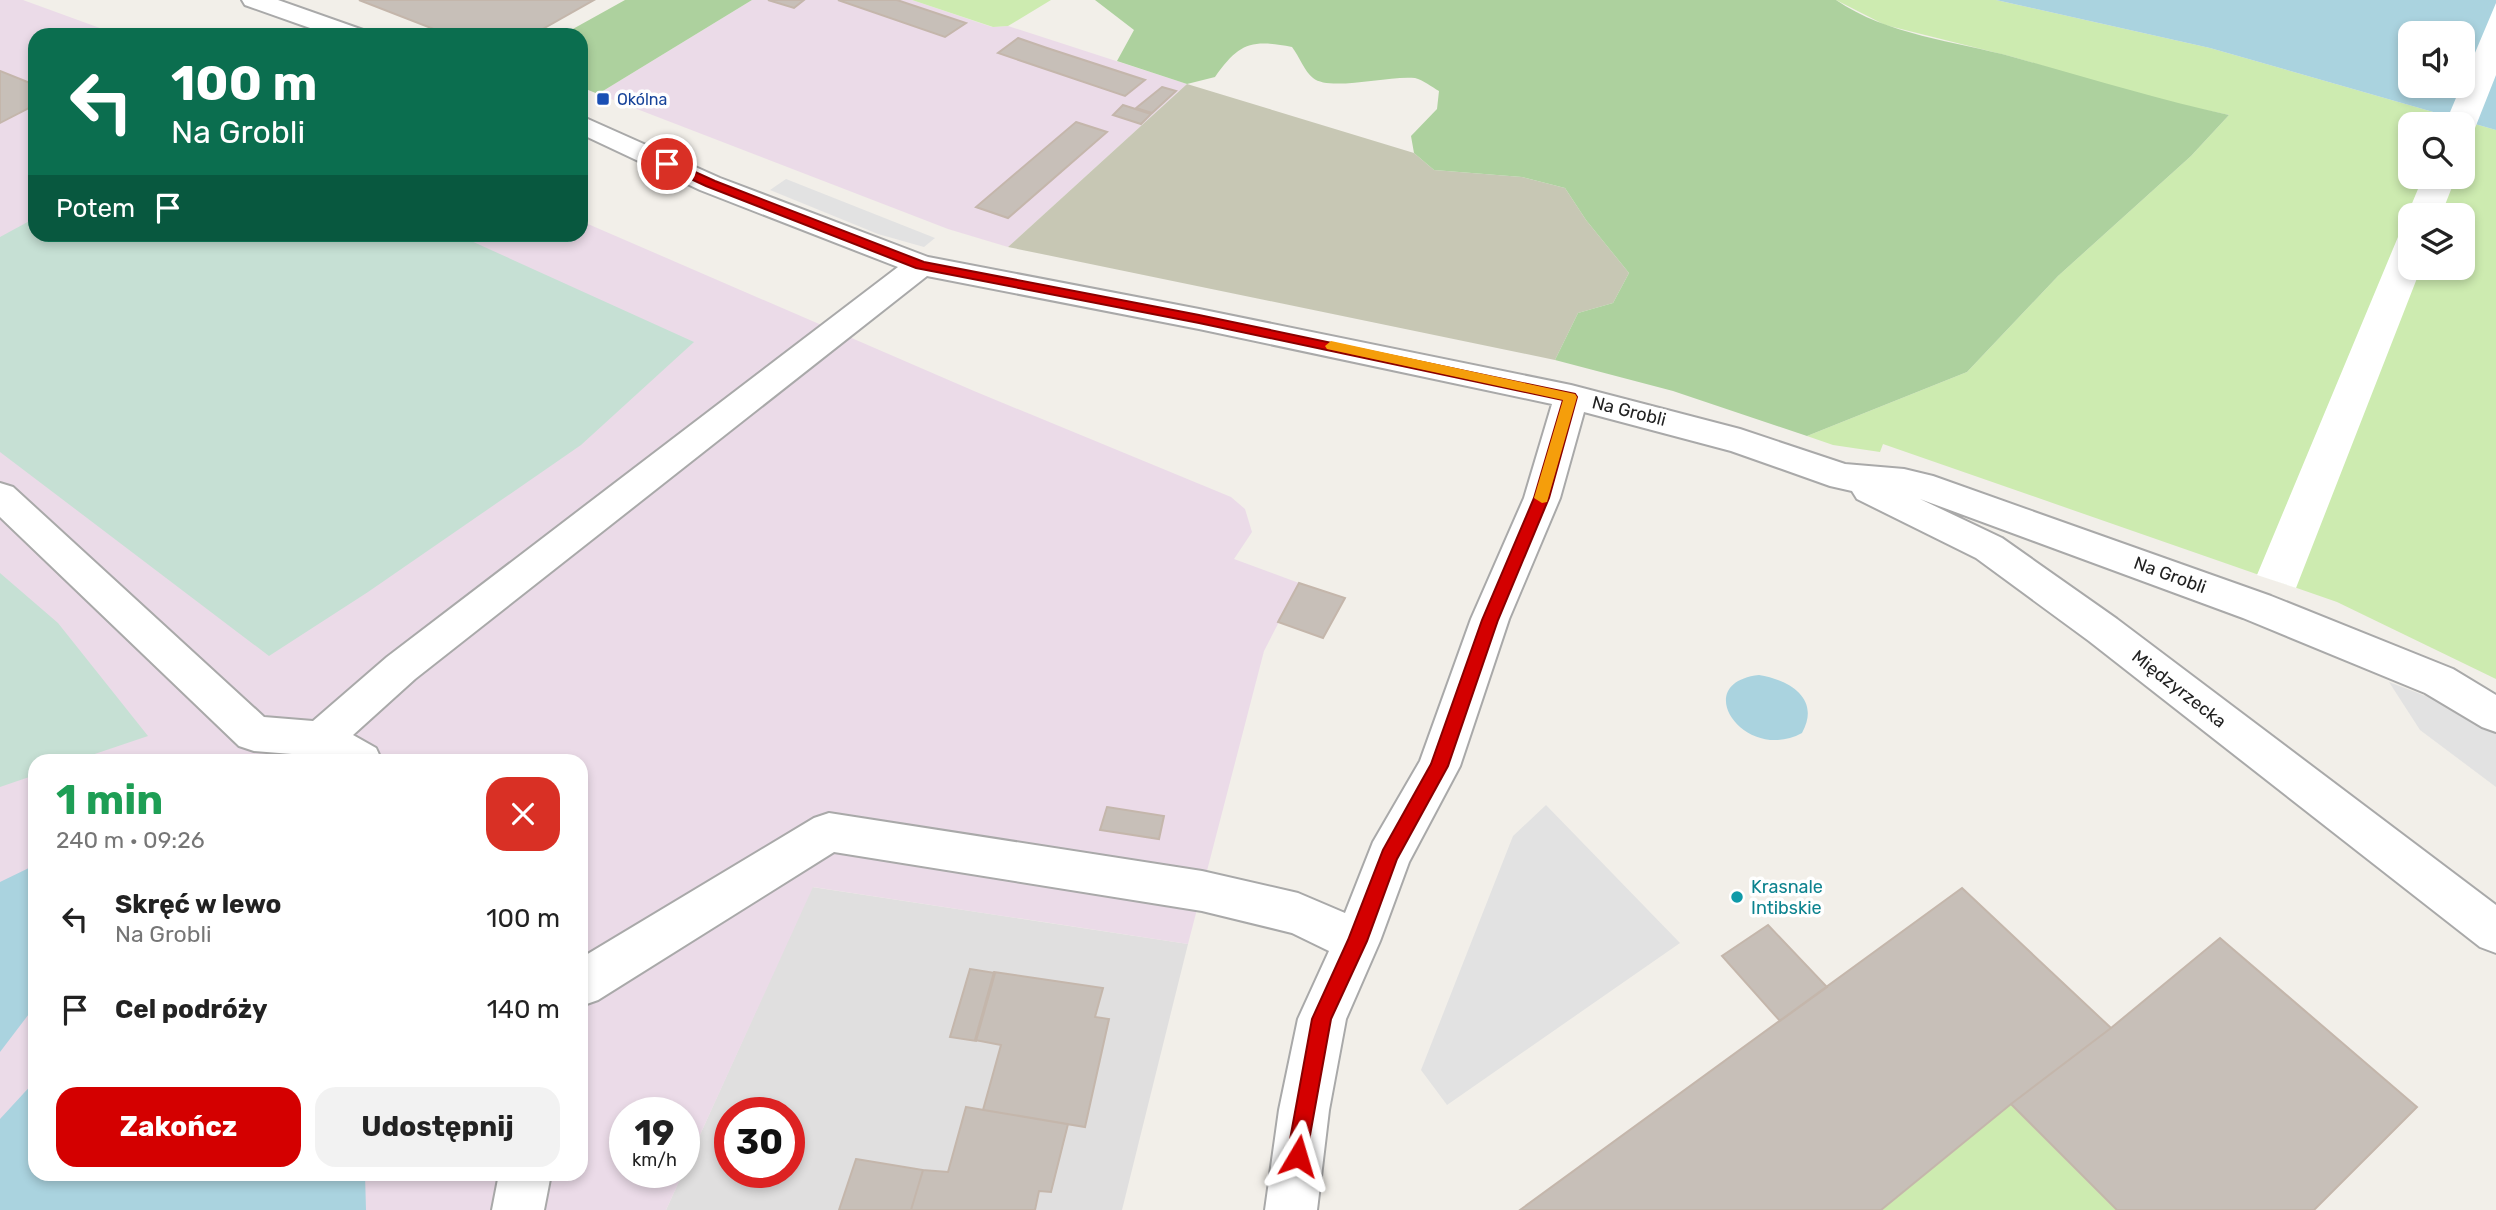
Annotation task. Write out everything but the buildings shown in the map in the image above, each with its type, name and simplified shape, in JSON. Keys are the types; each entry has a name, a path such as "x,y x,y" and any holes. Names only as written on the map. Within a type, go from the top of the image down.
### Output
{"street":[{"path":"254,0 334,28"},
{"path":"304,28 316,22"},
{"name":"Na Grobli","path":"588,127 710,184 921,265 1213,321 1570,397 1699,429 1843,477 1891,480 1933,489 2249,604 2439,681 2496,715"},
{"path":"322,738 412,660 921,265"},
{"path":"1291,1210 1304,1110 1322,1019 1357,941 1389,856 1439,766 1490,620 1542,498 1570,397"},
{"name":"Międzyrzecka","path":"1843,477 1989,548 2103,630 2496,932"},
{"path":"0,496 254,734 322,738 349,754"},
{"path":"588,980 829,832 1202,891 1298,914 1357,941"},
{"path":"519,1210 524,1181"}],"shaded area":[{"path":"0,0 23,0 100,28 28,28 28,242 588,242 588,224 974,391 1231,497 1245,509 1252,532 1234,559 1299,583 1264,651 1188,944 813,887 717,1097 714,1097 714,1104 700,1135 700,1097 609,1097 609,1188 676,1188 666,1210 0,1210"},
{"path":"752,0 912,0 992,27 1008,26 1187,84 1008,247 948,229 598,94"},
{"path":"1187,84 1414,153 1434,170 1522,177 1565,188 1586,220 1629,273 1613,303 1578,313 1555,360 1008,247"},
{"path":"786,179 935,238 924,247 878,234 770,190"},
{"path":"28,222 28,242 473,242 694,342 581,445 368,592 269,656 0,452 0,237"},
{"path":"0,573 58,623 148,736 95,754 28,754 28,777 0,787"},
{"path":"2389,682 2483,718 2496,727 2496,787 2420,730"},
{"path":"1546,805 1680,943 1447,1105 1421,1070 1513,836"},
{"path":"812,887 1188,944 1122,1210 666,1210 676,1188 700,1188 700,1135 714,1104 714,1188 805,1188 805,1097 717,1097"}],"green space":[{"path":"625,0 752,0 598,94 588,90 588,28 575,28"},
{"path":"912,0 1051,0 1008,26 993,27"},
{"path":"1095,0 1836,0 1877,21 1922,36 2013,57 2229,115 2191,156 2058,276 1967,372 1807,436 1673,391 1555,360 1578,313 1613,303 1629,273 1586,220 1565,188 1522,177 1434,170 1414,153 1411,136 1437,109 1439,91 1415,78 1321,82 1310,75 1292,47 1266,44 1247,46 1239,50 1215,77 1187,84 1117,61 1134,30"},
{"path":"1836,0 1996,0 2210,48 2433,112 2398,112 2398,189 2475,189 2475,124 2496,130 2496,679 2337,602 1883,444 1880,452 1833,445 1807,436 1967,372 2058,276 2191,156 2229,115 2153,99 2013,57 1885,25"},
{"path":"2011,1104 2117,1210 1881,1210"}],"water":[{"path":"1996,0 2496,0 2496,130 2475,124 2475,112 2433,112 2210,48"},
{"path":"1759,675 1781,681 1799,693 1805,701 1807,721 1802,733 1781,740 1761,738 1732,719 1726,705 1728,692 1738,681"},
{"path":"28,868 28,1015 0,1052 0,882"},
{"path":"28,1089 28,1181 365,1181 366,1210 0,1210 0,1119"}],"pier":[{"path":"2496,3 2496,75 2475,128 2475,112 2450,112 2456,98 2475,98 2475,53"},
{"path":"2418,189 2451,189 2446,203 2412,203"},
{"path":"2398,237 2398,280 2416,280 2296,588 2257,575"}],"slow traffic":[{"path":"1331,346 1570,397 1542,498"}],"place":[{"name":"Okólna","path":"603,99"},
{"name":"Krasnale Intibskie","path":"1737,897"}],"route":[{"path":"667,164 710,184 921,265 1002,283 1199,319 1570,397 1542,498 1490,620 1439,766 1389,856 1357,941 1322,1019 1298,1156"}]}
